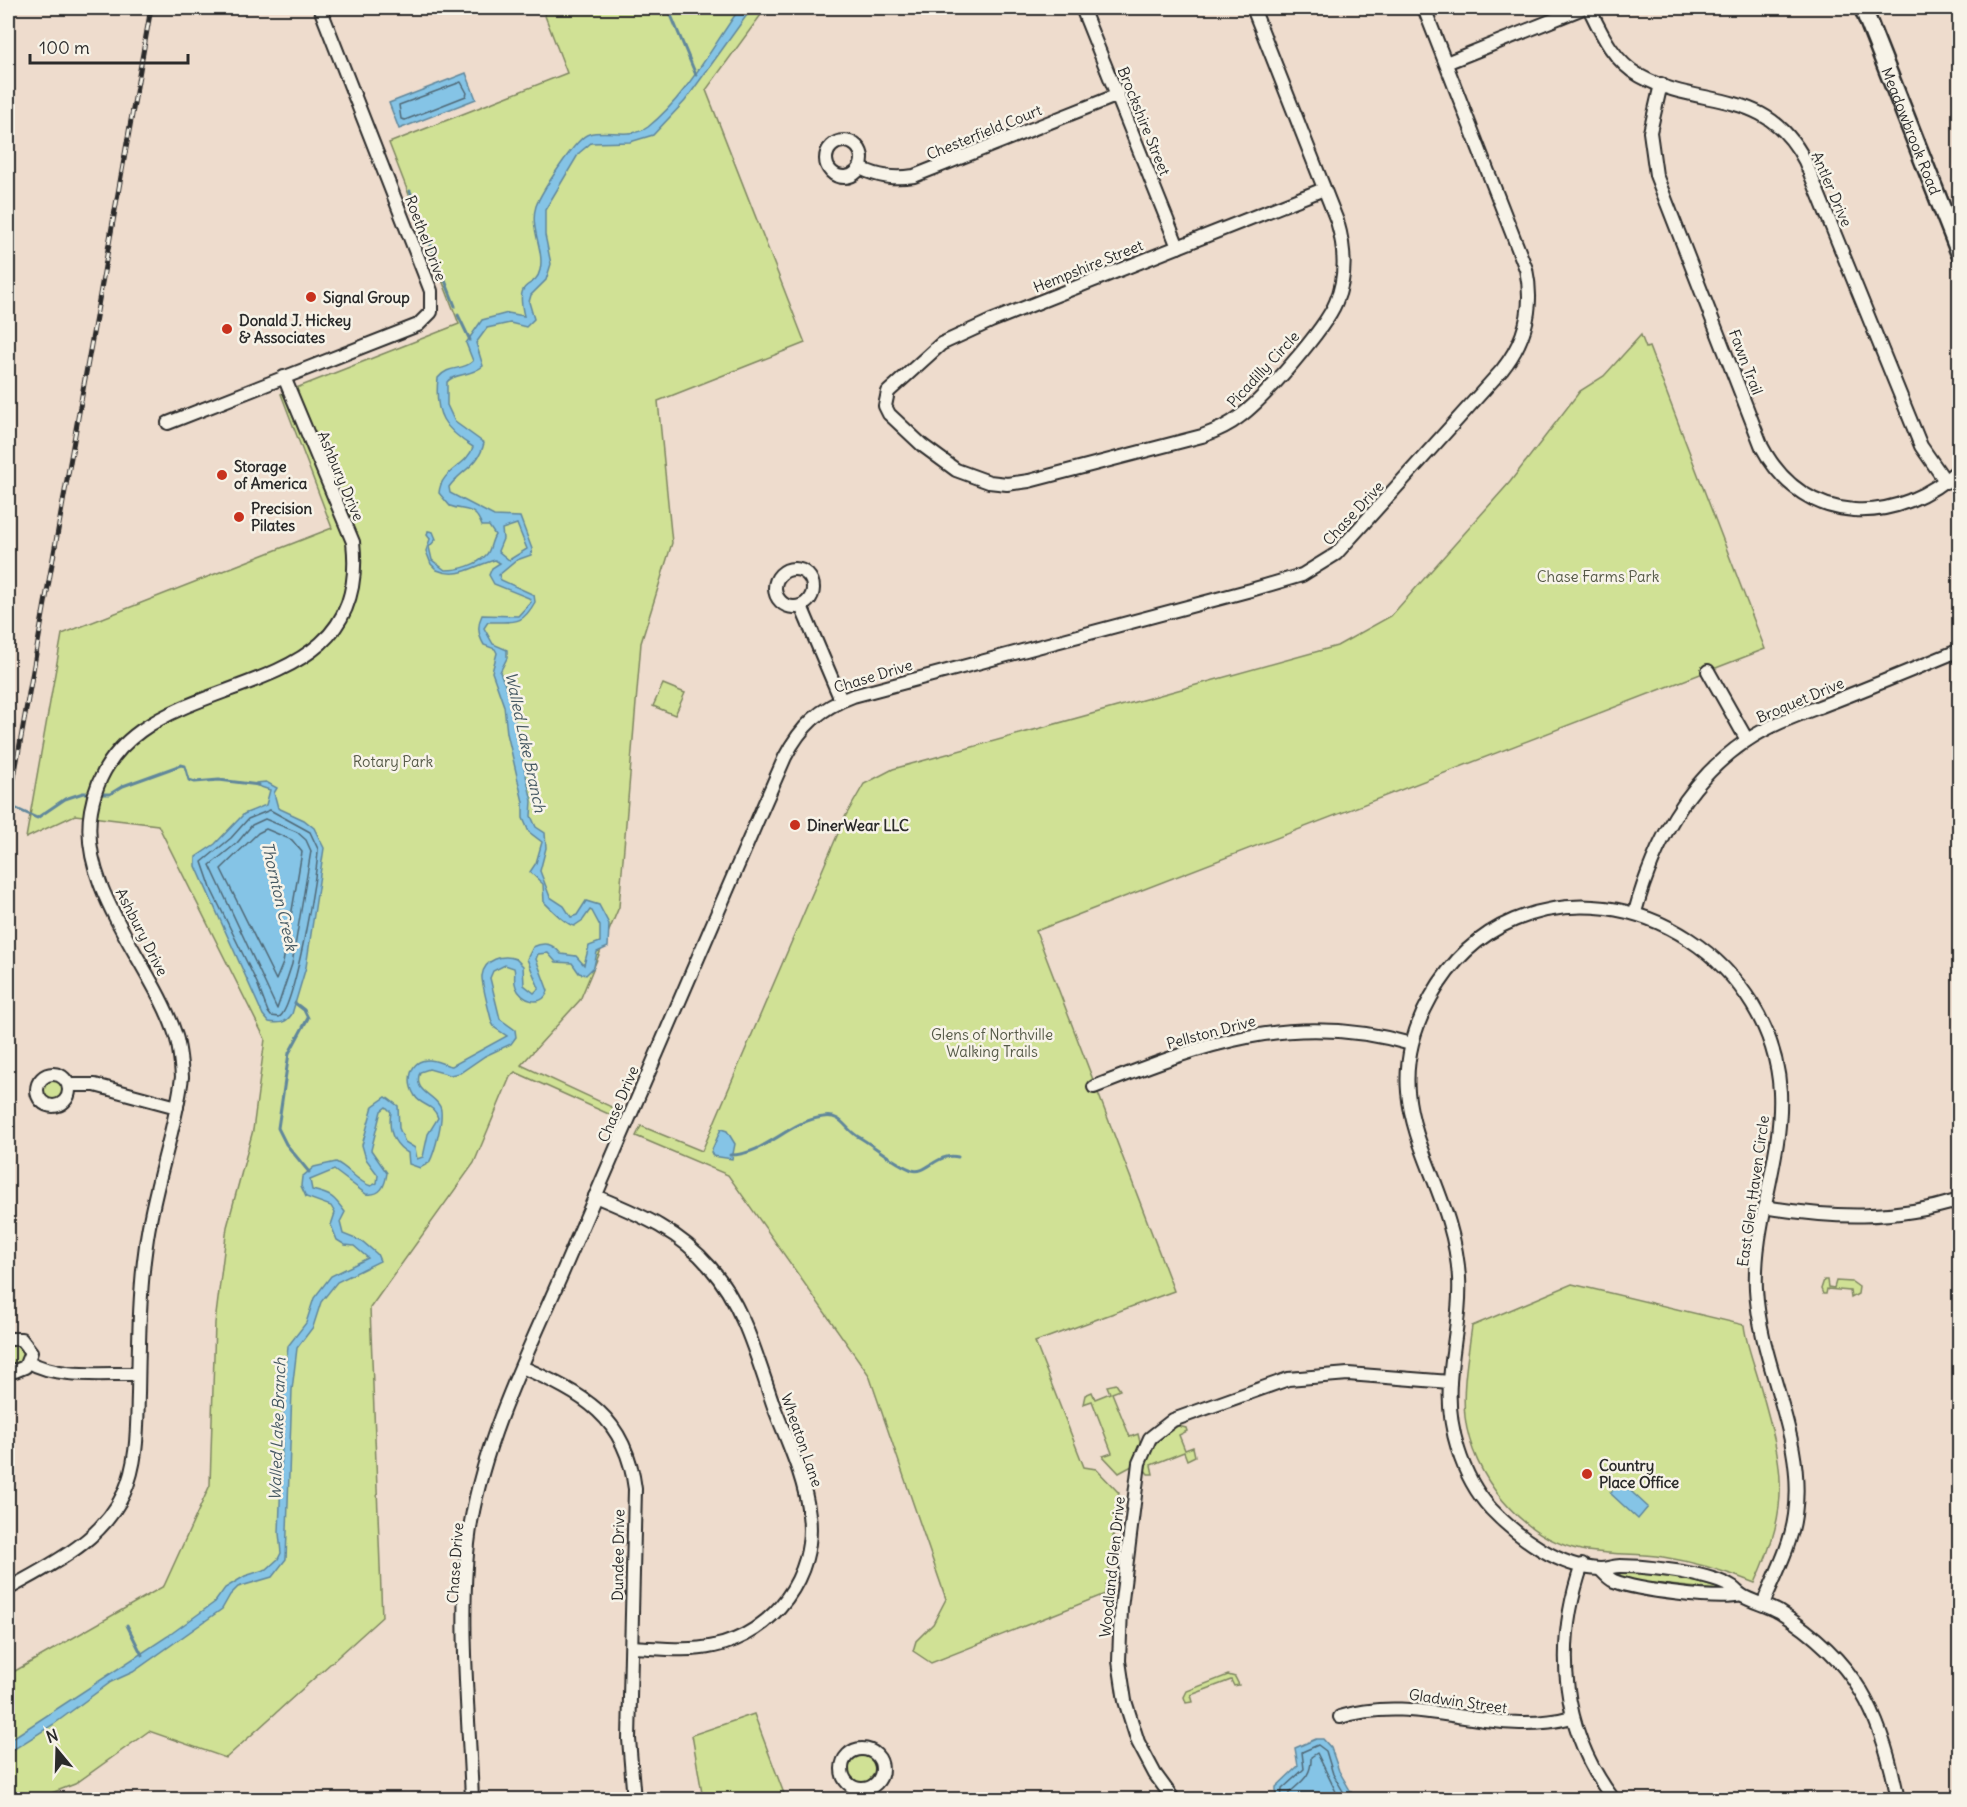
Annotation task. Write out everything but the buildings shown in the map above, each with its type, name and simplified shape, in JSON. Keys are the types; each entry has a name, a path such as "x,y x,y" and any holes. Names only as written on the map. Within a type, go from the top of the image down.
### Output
{"street":[{"name":"Roethel Drive","path":"168,423 418,325 431,312 433,302 431,291 320,8"},
{"name":"Brockshire Street","path":"1082,8 1178,247"},
{"name":"Picadilly Circle","path":"885,402 894,420 943,462 967,476 999,483 1039,479 1222,429 1240,417 1260,397 1320,330 1337,301 1343,278 1343,244 1324,189 1252,8"},
{"name":"Chase Drive","path":"472,1800 466,1583 471,1525 489,1448 785,757 805,725 821,711 841,700 1302,575 1322,565 1351,540 1502,370 1518,346 1527,321 1530,292 1523,257 1424,8"},
{"path":"1446,63 1583,8"},
{"name":"Antler Drive","path":"1589,8 1613,52 1641,76 1686,93 1729,100 1746,107 1772,121 1796,145 1809,171 1921,446 1946,482"},
{"name":"Meadowbrook Road","path":"1863,8 1959,254"},
{"name":"Fawn Trail","path":"1661,84 1650,132 1656,175 1762,447 1772,464 1788,482 1807,495 1849,510 1886,509 1921,496 1946,482 1959,468"},
{"name":"Chesterfield Court","path":"860,168 880,177 897,179 914,176 1118,95"},
{"name":"Hempshire Street","path":"885,402 888,392 941,344 991,321 1324,189"},
{"name":"Ashbury Drive","path":"8,1588 82,1545 114,1511 125,1492 134,1464 146,1244 158,1179 177,1107 182,1077 176,1036 94,868 89,834 95,792 117,752 148,724 302,659 328,638 343,614 354,578 352,542 284,377"},
{"name":"Fawn Trail","path":"1946,482 1959,480"},
{"path":"801,606 841,700"},
{"name":"Broquet Drive","path":"1635,912 1651,859 1669,825 1706,775 1747,740 1788,719 1959,650"},
{"path":"1708,671 1747,740"},
{"name":"East Glen Haven Circle","path":"1600,1569 1553,1555 1531,1543 1510,1526 1483,1498 1471,1479 1458,1448 1451,1414 1450,1382 1460,1301 1457,1258 1449,1220 1419,1146 1409,1111 1407,1086 1411,1044 1425,1008 1446,975 1468,949 1492,931 1515,919 1558,908 1597,907 1635,912 1680,932 1718,961 1742,988 1767,1034 1778,1072 1780,1104 1778,1138 1764,1207 1756,1269 1758,1316 1770,1369 1793,1442 1797,1492 1790,1536 1763,1604"},
{"name":"Pellston Drive","path":"1094,1087 1210,1045 1274,1031 1313,1030 1359,1033 1411,1044"},
{"path":"69,1085 95,1085 177,1107"},
{"name":"Wheaton Lane","path":"595,1196 653,1221 682,1240 710,1267 733,1299 762,1371 803,1489 809,1515 809,1541 800,1578 778,1610 755,1629 715,1646 632,1647"},
{"path":"1764,1207 1825,1216 1862,1216 1912,1212 1959,1200"},
{"path":"8,1340 16,1338 26,1342 31,1352 28,1362 20,1370 8,1369"},
{"path":"28,1362 41,1368 65,1372 138,1374"},
{"name":"Dundee Drive","path":"522,1367 569,1388 587,1399 608,1419 624,1446 635,1489 629,1739 634,1800"},
{"name":"Woodland Glen Drive","path":"1174,1800 1147,1761 1128,1711 1119,1661 1121,1608 1139,1463 1146,1444 1166,1423 1269,1384 1311,1376 1348,1374 1450,1382"},
{"path":"1582,1565 1566,1626 1566,1685 1572,1717 1583,1748 1614,1800"},
{"path":"1600,1569 1618,1566 1682,1572 1723,1584 1785,1616 1830,1650 1857,1684 1884,1738 1898,1800"},
{"path":"1600,1569 1613,1581 1647,1588 1722,1598 1741,1595"},
{"name":"Gladwin Street","path":"1340,1717 1358,1711 1392,1708 1511,1723 1547,1722 1572,1717"}],"green space":[{"name":"Rotary Park","path":"542,8 766,8 706,90 805,343 658,401 672,543 641,643 619,907 580,1000 521,1065 616,1109 613,1116 515,1072 510,1077 474,1163 370,1308 382,1617 226,1758 149,1731 75,1784 36,1799 8,1799 8,1675 164,1586 210,1485 215,1323 227,1227 253,1130 265,1039 158,825 75,815 26,838 62,634 332,528 281,394 459,324 389,143 567,73"},
{"name":"Chase Farms Park","path":"1641,335 1646,348 1649,347 1765,649 1036,931 1174,1291 1035,1342 1084,1467 1096,1469 1119,1493 1109,1568 1113,1581 1106,1584 1105,1594 931,1663 913,1651 916,1641 933,1624 946,1599 869,1375 728,1175 636,1136 641,1126 702,1151 845,817 864,784 893,769 1337,646 1391,616 1510,482 1580,391 1604,376"},
{"path":"663,684 685,693 675,715 653,706"},
{"path":"53,1079 60,1082 63,1089 60,1096 53,1099 46,1096 43,1089 46,1082"},
{"path":"1824,1280 1827,1280 1828,1287 1834,1288 1836,1281 1852,1282 1859,1287 1858,1294 1851,1298 1850,1291 1827,1289 1826,1294 1823,1294 1821,1289"},
{"path":"1572,1284 1744,1325 1773,1434 1780,1481 1775,1527 1755,1583 1710,1567 1675,1559 1591,1552 1559,1543 1520,1518 1489,1482 1478,1461 1465,1417 1465,1383 1472,1326"},
{"path":"11,1345 19,1345 24,1350 22,1361 11,1363 6,1358 6,1350"},
{"path":"1116,1384 1120,1390 1112,1393 1130,1437 1138,1434 1140,1442 1132,1466 1119,1473 1103,1456 1112,1453 1092,1401 1083,1404 1085,1395 1092,1392 1095,1399 1110,1393 1107,1386"},
{"path":"1178,1426 1186,1428 1187,1431 1179,1435 1185,1450 1193,1447 1195,1456 1187,1460 1184,1452 1151,1465 1153,1474 1148,1474 1145,1470 1152,1449 1160,1438"},
{"path":"1624,1571 1680,1577 1727,1591 1631,1581 1618,1576"},
{"path":"1228,1675 1235,1677 1239,1685 1234,1686 1231,1680 1191,1695 1193,1702 1186,1703 1184,1697 1187,1691"},
{"path":"754,1714 786,1799 703,1799 692,1735"},
{"path":"862,1755 872,1759 876,1769 872,1779 862,1783 852,1779 848,1769 852,1759"}],"water":[{"path":"740,8 752,8 685,101 653,135 630,142 591,143 579,153 545,210 545,235 551,264 546,280 531,295 529,302 534,319 526,327 510,323 487,328 476,343 483,366 447,382 447,405 455,422 484,443 474,463 449,487 450,493 494,516 520,517 532,549 531,555 517,560 499,575 501,580 534,595 535,602 521,619 511,622 488,622 484,628 493,644 507,650 507,658 500,672 513,705 516,732 532,801 531,816 536,827 545,833 546,848 540,871 550,897 564,906 571,917 577,915 586,901 599,905 609,924 608,947 597,952 594,967 586,975 579,973 572,963 556,962 548,953 538,954 536,959 548,991 541,1000 537,1001 527,999 519,992 515,984 514,968 505,965 493,971 490,978 500,1019 515,1030 516,1037 511,1044 485,1056 460,1073 450,1075 429,1069 420,1072 418,1078 421,1088 436,1101 441,1110 439,1134 429,1163 420,1168 409,1164 408,1153 395,1141 390,1124 391,1112 386,1107 381,1111 371,1150 387,1173 379,1192 366,1194 334,1170 310,1180 312,1190 332,1197 345,1212 340,1222 343,1234 363,1242 377,1254 380,1261 337,1282 321,1302 313,1327 297,1348 292,1390 286,1559 272,1577 238,1587 222,1609 133,1672 111,1682 54,1724 8,1753 8,1741 168,1636 215,1602 225,1588 245,1576 267,1569 278,1559 281,1553 279,1533 284,1390 288,1346 306,1323 314,1298 331,1276 368,1258 354,1246 345,1245 337,1240 331,1225 335,1213 331,1206 306,1197 301,1186 302,1177 314,1167 336,1162 366,1184 371,1186 377,1183 378,1175 366,1159 362,1145 373,1106 386,1097 398,1106 399,1128 405,1142 415,1148 417,1159 423,1157 428,1134 438,1118 434,1110 418,1099 412,1090 410,1078 413,1068 422,1061 429,1060 452,1066 507,1036 495,1028 492,1023 482,979 486,965 495,959 505,957 516,959 523,966 524,985 534,993 539,988 527,959 533,947 541,944 548,945 561,954 576,956 584,965 589,946 600,942 600,926 592,911 590,910 583,920 574,926 566,922 544,902 543,884 530,872 536,863 542,842 529,832 523,818 523,802 507,733 504,706 492,672 497,653 495,649 484,645 479,634 479,622 482,615 518,616 531,602 529,598 494,584 489,575 492,568 500,563 495,560 459,573 445,573 437,570 431,564 426,551 430,539 427,535 428,531 433,532 436,539 429,547 432,560 445,570 462,568 483,558 495,535 489,526 482,526 473,512 450,506 439,493 444,478 470,454 473,447 455,434 443,419 438,401 438,378 447,371 473,361 466,343 482,320 508,313 524,316 523,289 537,277 541,263 534,223 536,206 552,178 576,145 589,134 627,133 642,131 648,127 662,115 698,71","holes":["517,524 527,549 509,560 498,551 503,539 502,529"]},
{"path":"466,73 476,99 399,129 389,103"},
{"path":"266,782 277,788 274,793 278,808 304,820 314,828 324,848 306,967 292,1014 280,1023 269,1022 263,1015 196,866 196,857 215,844 244,814 266,805 270,790 255,785"},
{"path":"721,1129 727,1131 735,1144 732,1159 713,1156 711,1152"},
{"path":"1621,1482 1648,1507 1638,1519 1610,1493"},
{"path":"1316,1739 1323,1739 1331,1748 1339,1771 1355,1799 1276,1799 1276,1787 1298,1766 1295,1748"}],"waterway":[{"path":"668,8 696,75"},
{"path":"410,191 455,306"},
{"path":"458,315 470,340"},
{"name":"Thornton Creek","path":"100,794 110,794 123,786 181,765 185,766 189,780 195,782 219,780 259,785"},
{"name":"Thornton Creek","path":"8,805 37,818 65,799 83,793 94,793"},
{"name":"Thornton Creek","path":"295,1003 304,1010 308,1018 289,1053 278,1128 286,1144 309,1172"},
{"path":"730,1155 755,1150 799,1125 829,1117 839,1120 857,1136 897,1163 912,1170 923,1169 938,1160 951,1156 958,1157"},
{"path":"127,1625 142,1655"}],"railway":[{"path":"8,811 151,8"}],"place":[{"name":"Signal Group","path":"311,297"},
{"name":"Donald J. Hickey & Associates","path":"227,329"},
{"name":"Storage of America","path":"222,475"},
{"name":"Precision Pilates","path":"239,517"},
{"name":"DinerWear LLC","path":"795,825"},
{"name":"Country Place Office","path":"1587,1474"}],"water label":[{"name":"Walled Lake Branch","path":"526,742"},
{"name":"Walled Lake Branch","path":"277,1429"}],"park label":[{"name":"Glens of Northville Walking Trails","path":"992,1042"}]}
